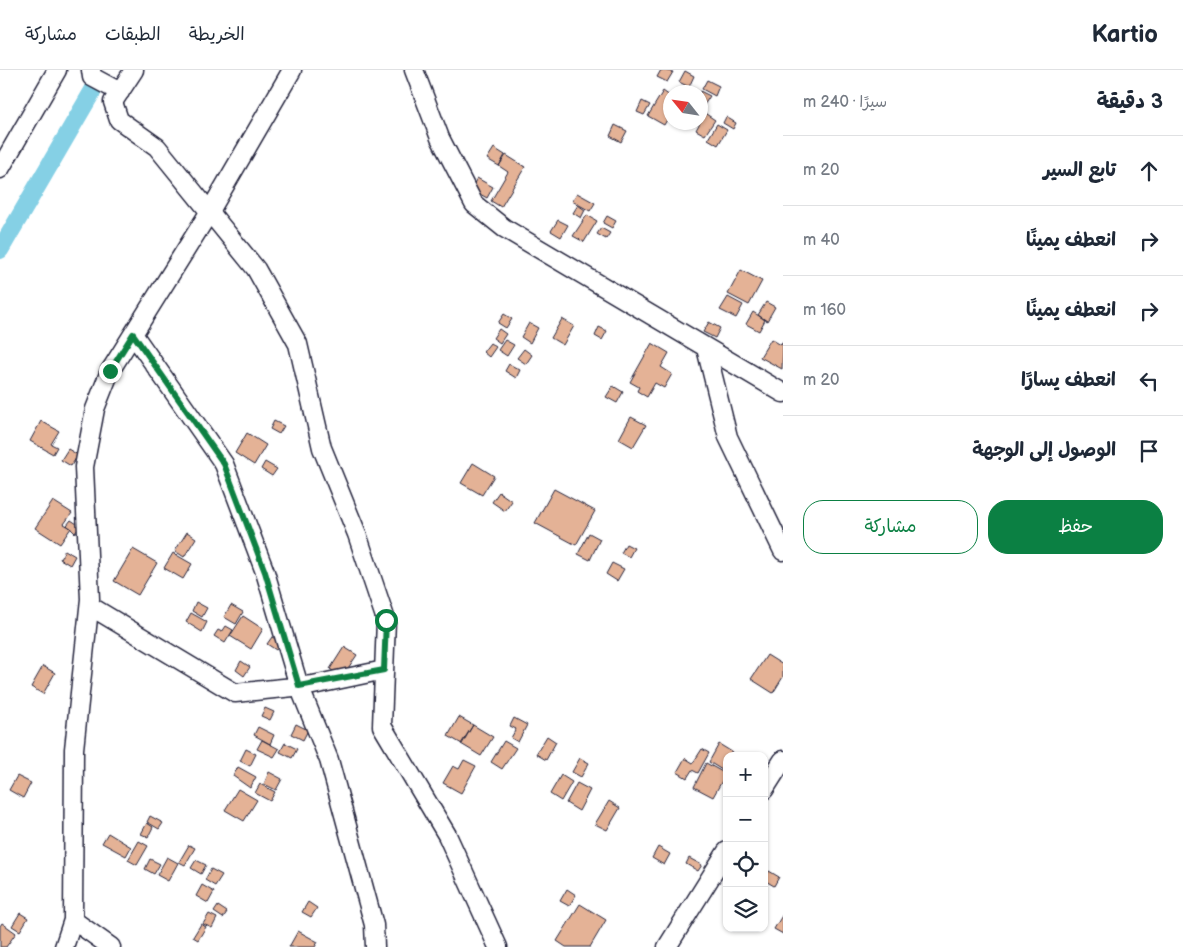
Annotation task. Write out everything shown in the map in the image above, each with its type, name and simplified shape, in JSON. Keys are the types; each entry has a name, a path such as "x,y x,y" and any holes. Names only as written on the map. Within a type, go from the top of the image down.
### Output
{"street":[{"path":"0,169 57,70"},
{"path":"91,70 92,77 120,92"},
{"path":"134,70 113,102 119,120 157,147 256,268 298,344 322,448 357,534 386,620 382,726 447,835 498,947"},
{"path":"64,947 73,920 74,749 90,606 84,467 95,409 110,371 210,211 292,70"},
{"path":"414,70 440,138 474,204 504,228 783,393"},
{"path":"133,334 224,464 265,572 299,686 328,760 374,925 375,947"},
{"path":"706,348 728,437 783,551"},
{"path":"90,606 235,693 299,686 384,670"},
{"path":"768,784 783,760"},
{"path":"667,947 723,857"},
{"path":"73,920 110,947"}],"building":[{"path":"661,70 673,72 667,82 657,77"},
{"path":"685,71 694,76 690,85 679,82"},
{"path":"707,80 719,86 715,96 708,92 708,85 704,85"},
{"path":"663,91 663,124 648,116"},
{"path":"642,101 650,105 644,115 637,112"},
{"path":"708,115 715,120 705,135 696,130 708,130"},
{"path":"726,117 736,123 733,129 723,123"},
{"path":"717,124 727,130 718,145 708,139"},
{"path":"615,125 627,131 621,142 610,136"},
{"path":"494,148 505,155 499,166 487,159"},
{"path":"506,155 525,167 501,207 491,201 508,172 499,166"},
{"path":"477,178 493,187 487,198 471,189"},
{"path":"577,193 595,203 590,211 572,201"},
{"path":"578,205 585,210 581,218 573,213"},
{"path":"587,215 597,221 584,242 573,236"},
{"path":"607,216 616,221 612,228 603,223"},
{"path":"558,220 568,225 561,237 551,231"},
{"path":"601,228 610,233 606,239 597,234"},
{"path":"741,270 762,281 749,305 728,294"},
{"path":"728,297 743,305 736,318 720,310"},
{"path":"766,302 775,307 767,321 758,315"},
{"path":"753,312 765,320 759,331 746,324"},
{"path":"504,314 512,319 506,328 498,323"},
{"path":"562,319 574,326 563,345 551,338"},
{"path":"709,322 720,328 715,338 703,332"},
{"path":"529,323 538,328 530,343 521,337"},
{"path":"599,327 607,331 602,340 595,336"},
{"path":"499,329 506,334 500,343 493,338"},
{"path":"771,339 781,345 783,341 782,369 760,357"},
{"path":"505,340 514,345 507,356 498,350"},
{"path":"490,343 496,347 489,357 483,352"},
{"path":"652,343 669,353 661,367 672,374 664,388 655,383 647,397 637,391 639,387 630,382"},
{"path":"524,349 532,355 526,364 517,358"},
{"path":"509,364 520,370 516,378 505,371"},
{"path":"613,386 623,392 617,403 606,397"},
{"path":"631,417 646,425 633,447 619,439"},
{"path":"41,421 59,431 51,444 57,447 53,454 30,441"},
{"path":"274,421 284,426 279,434 270,429"},
{"path":"247,433 266,445 254,465 235,453"},
{"path":"68,449 78,455 71,466 61,460"},
{"path":"265,462 277,469 272,476 261,469"},
{"path":"473,463 494,476 482,495 461,483"},
{"path":"554,489 595,511 576,545 535,523"},
{"path":"499,492 512,501 505,511 492,502"},
{"path":"53,501 72,513 64,524 71,528 60,544 35,528"},
{"path":"71,520 80,526 75,533 67,525"},
{"path":"187,532 196,538 184,557 175,551"},
{"path":"589,533 600,539 590,560 578,554"},
{"path":"626,544 634,548 629,557 621,553"},
{"path":"133,549 157,563 138,595 114,581"},
{"path":"65,550 75,556 70,565 60,559"},
{"path":"173,553 192,564 183,579 164,568"},
{"path":"612,563 624,569 617,581 606,574"},
{"path":"196,602 207,608 202,617 192,611"},
{"path":"231,605 243,612 236,624 224,617"},
{"path":"191,613 207,622 202,632 186,622"},
{"path":"243,616 263,629 251,649 230,636"},
{"path":"226,626 233,630 225,643 214,636 218,630 222,632"},
{"path":"272,637 281,642 276,650 267,644"},
{"path":"344,647 357,655 342,677 330,669"},
{"path":"767,655 783,665 783,677 773,693 751,679"},
{"path":"241,661 250,667 244,676 236,670"},
{"path":"43,666 55,673 43,694 31,687"},
{"path":"265,708 274,712 270,720 261,716"},
{"path":"459,717 473,725 462,744 448,736"},
{"path":"514,718 527,725 518,742 511,738 516,729 510,726"},
{"path":"296,724 308,730 303,740 291,734"},
{"path":"473,725 493,737 481,756 461,744"},
{"path":"258,727 274,735 270,744 254,735"},
{"path":"547,736 556,742 546,760 536,754"},
{"path":"262,740 279,749 274,757 257,749"},
{"path":"504,741 516,748 502,769 491,762"},
{"path":"285,743 297,749 292,758 280,752"},
{"path":"719,744 732,752 723,752 722,770 709,762"},
{"path":"246,749 256,754 250,766 240,761"},
{"path":"702,749 709,753 698,773 692,770 687,778 677,772 685,758 693,763"},
{"path":"580,758 589,763 581,777 572,772"},
{"path":"464,760 476,766 461,793 443,783 453,766 459,769"},
{"path":"706,763 723,772 723,779 713,797 694,787"},
{"path":"238,767 256,777 250,788 233,776"},
{"path":"269,772 282,779 276,790 264,784"},
{"path":"561,775 572,782 561,801 550,794"},
{"path":"17,776 31,783 23,798 9,790"},
{"path":"577,783 590,790 579,811 566,803"},
{"path":"260,784 275,792 270,801 255,793"},
{"path":"238,789 257,800 244,821 225,810"},
{"path":"609,801 620,808 607,830 595,824"},
{"path":"150,816 163,823 159,829 147,822"},
{"path":"147,823 153,827 148,837 141,834"},
{"path":"108,833 131,847 126,856 102,843"},
{"path":"139,841 148,846 137,865 128,860"},
{"path":"189,845 195,848 185,865 179,862"},
{"path":"658,847 670,854 664,865 652,858"},
{"path":"167,857 178,863 168,881 157,875"},
{"path":"689,858 702,865 698,871 686,864"},
{"path":"150,859 160,864 154,874 145,869"},
{"path":"196,860 206,865 201,874 191,868"},
{"path":"211,869 222,875 215,886 205,880"},
{"path":"769,871 779,877 774,886 768,882"},
{"path":"202,885 214,892 208,903 196,896"},
{"path":"567,889 576,895 569,906 560,901"},
{"path":"308,902 317,908 311,917 302,912"},
{"path":"580,904 606,920 590,947 566,947 557,941"},
{"path":"218,906 227,912 223,918 214,912"},
{"path":"20,913 28,918 20,931 12,926"},
{"path":"209,914 217,918 212,928 203,924"},
{"path":"783,914 783,934 774,929"},
{"path":"2,923 16,933 6,947 0,947 0,926"},
{"path":"201,924 206,927 198,940 193,937"},
{"path":"298,931 318,942 315,947 289,947"}],"waterway":[{"path":"0,250 95,87"}],"route":[{"path":"110,371 133,334 224,464 265,572 299,686 384,670 386,620"}]}
